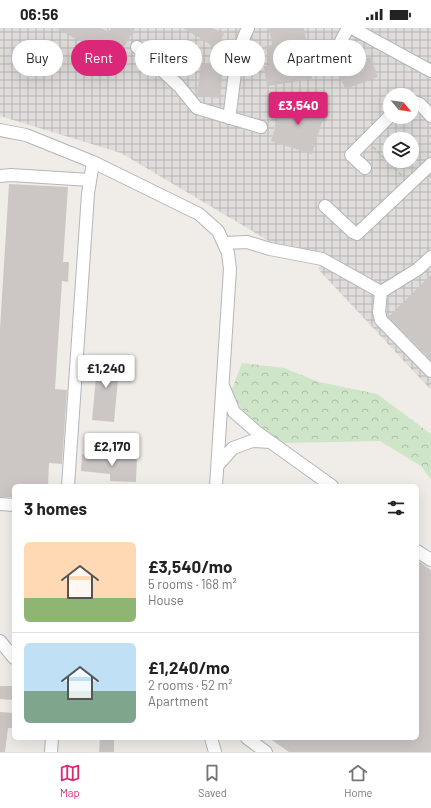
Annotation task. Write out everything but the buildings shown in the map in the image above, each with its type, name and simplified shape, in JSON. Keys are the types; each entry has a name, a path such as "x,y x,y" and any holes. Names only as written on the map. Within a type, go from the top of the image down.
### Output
{"street":[{"path":"228,118 237,61 244,35 248,28"},
{"path":"342,40 348,28"},
{"path":"352,28 374,33 428,70"},
{"path":"168,76 179,86 197,108 261,127"},
{"path":"419,104 431,116"},
{"path":"365,168 351,155 383,123"},
{"path":"0,130 26,135 93,162 199,214 218,231 228,253 230,269 216,484"},
{"path":"68,484 87,202 93,162"},
{"path":"326,206 357,234 431,164"},
{"path":"0,176 11,175 90,180"},
{"path":"224,243 247,242 270,249 322,259 381,292"},
{"path":"431,257 418,269 381,292 378,312 382,320 431,371"},
{"path":"223,385 234,412 258,433 329,484"},
{"path":"218,465 233,448 252,441 271,442"},
{"path":"0,504 12,505"},
{"path":"419,551 431,560"},
{"path":"0,641 12,656"},
{"path":"51,752 52,740"},
{"path":"211,740 214,752"},
{"path":"250,740 266,752"}],"path":[{"path":"366,140 410,184"}],"shaded area":[{"path":"0,28 431,28 431,390 318,269 324,258 279,247 121,153 0,116"}],"green space":[{"path":"242,363 284,368 319,382 377,394 431,434 431,480 421,466 380,441 283,443 244,413 231,392"}]}
